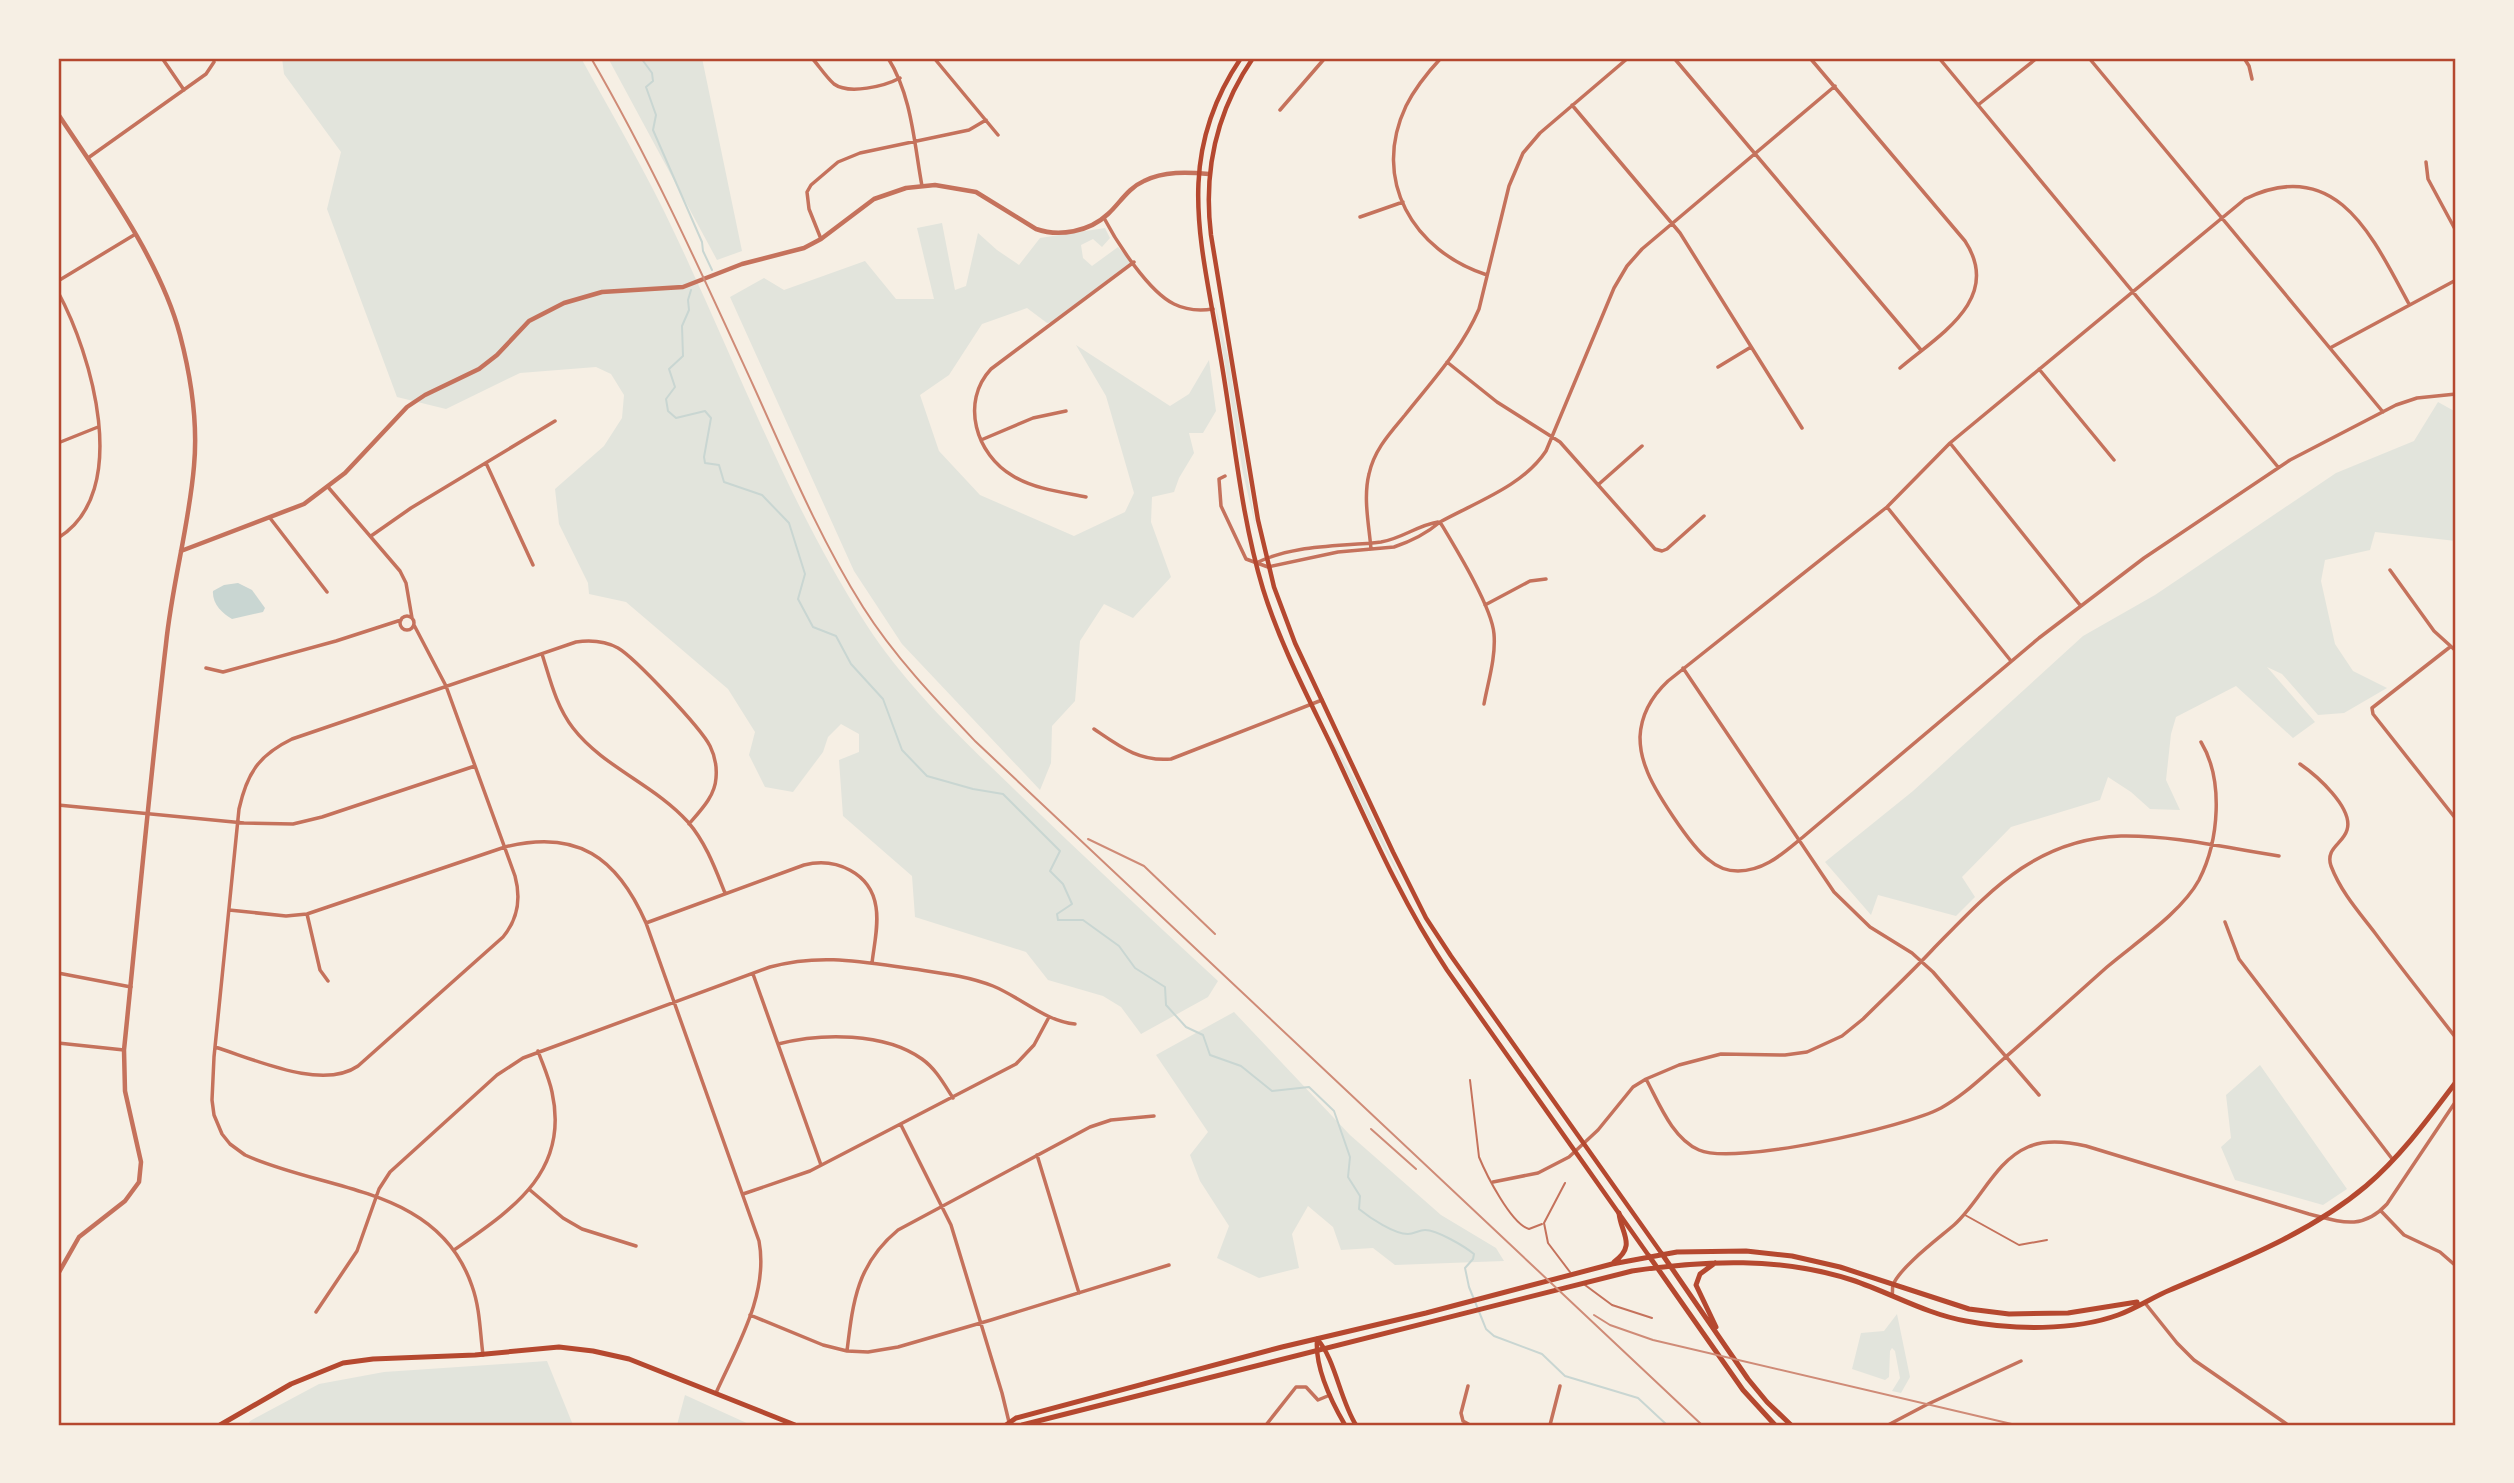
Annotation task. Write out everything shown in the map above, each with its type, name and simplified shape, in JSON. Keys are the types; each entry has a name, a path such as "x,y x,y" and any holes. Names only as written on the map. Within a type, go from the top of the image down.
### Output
{"main road":[{"path":"1241,58 1224,85 1208,122 1199,173 1198,215 1256,563 1273,618 1395,880 1447,970 1732,1376 1775,1425"},
{"path":"1253,58 1237,82 1225,108 1213,150 1208,205 1266,558 1288,627 1397,862 1426,918 1748,1379 1791,1425"},
{"path":"1022,1425 1656,1267 1720,1262 1818,1270 1927,1311 1965,1321 2025,1328 2069,1326 2118,1315 2232,1263 2322,1217 2367,1185 2393,1160 2456,1082"},
{"path":"1612,1264 1625,1252 1627,1243 1620,1225 1619,1213"},
{"path":"1010,1425 1016,1418 1317,1339 1591,1269 1662,1254 1711,1250 1767,1252 1840,1267 1969,1309 2026,1316 2068,1313 2144,1301"},
{"path":"1720,1262 1704,1269 1696,1285 1721,1339"},
{"path":"1317,1339 1326,1349 1345,1405 1356,1424"},
{"path":"1317,1339 1318,1364 1345,1425"},
{"path":"220,1425 290,1384 343,1363 373,1359 484,1355 539,1348 593,1350 640,1363 795,1425"}],"street":[{"path":"162,58 184,90"},
{"path":"812,58 832,82 843,88 877,87 900,78"},
{"path":"888,58 900,78 907,102 922,186"},
{"path":"934,58 998,135"},
{"path":"1280,110 1325,58"},
{"path":"1441,58 1413,93 1399,126 1395,171 1403,202 1419,232 1435,249 1458,265 1487,275"},
{"path":"1371,549 1367,494 1372,462 1382,444 1447,362 1473,322 1517,164 1531,142 1628,58"},
{"path":"1674,58 1921,350"},
{"path":"1810,58 1965,241 1975,261 1977,283 1969,306 1900,368"},
{"path":"1938,58 2277,467"},
{"path":"1978,105 2037,58"},
{"path":"2089,58 2383,412"},
{"path":"2244,58 2252,79"},
{"path":"88,158 206,74 214,62"},
{"path":"1225,476 1219,479 1221,506 1246,559 1268,567 1306,557 1406,543 1526,474 1541,460 1553,436 1620,276 1635,256 1835,86"},
{"path":"1572,105 1672,223 1802,428"},
{"path":"58,114 88,158 160,279 174,314 187,367 194,426 194,466 166,640 124,1049 125,1091 141,1162 139,1182 125,1201 79,1237 58,1274"},
{"path":"821,239 807,197 811,185 845,158 969,130 986,120"},
{"path":"2427,162 2428,179 2456,231"},
{"path":"181,551 304,504 359,459 407,407 488,363 538,315 564,303 602,292 683,287 742,264 804,248 888,192 922,186 976,192 1028,225 1045,232 1075,231 1104,218 1122,198 1143,181 1176,173 1209,174"},
{"path":"2409,304 2364,225 2351,210 2332,198 2302,188 2274,188 2245,199 1950,443 1887,506 1683,668 1652,698 1641,729 1641,752 1646,770 1703,856 1724,869 1739,871 1763,866 1798,841 2080,605 2122,573 2277,467 2383,412 2417,398 2456,394"},
{"path":"1360,217 1403,202"},
{"path":"1104,218 1133,262 1172,304 1191,310 1213,309"},
{"path":"58,281 134,234"},
{"path":"1086,497 1036,486 1013,476 992,458 981,440 975,420 977,390 986,375 1133,262"},
{"path":"2330,348 2456,280"},
{"path":"58,292 74,323 87,358 95,392 98,426 98,465 90,501 81,518 58,538"},
{"path":"1718,367 1751,347"},
{"path":"1447,362 1497,402 1553,436 1655,549 1665,550 1704,516"},
{"path":"2039,369 2114,460"},
{"path":"981,440 1033,418 1066,411"},
{"path":"371,536 555,421"},
{"path":"58,443 98,426"},
{"path":"1950,443 2080,605"},
{"path":"1599,484 1642,446"},
{"path":"486,463 533,565"},
{"path":"215,1047 313,1076 338,1075 352,1070 508,930 516,915 518,891 505,848 446,686 414,625 403,576 328,487"},
{"path":"1887,506 2011,661"},
{"path":"270,518 327,592"},
{"path":"1256,563 1266,558 1323,545 1391,540 1428,524 1440,522"},
{"path":"1440,522 1493,624 1494,638 1484,704"},
{"path":"2390,570 2424,618 2456,651"},
{"path":"1485,606 1530,581 1546,579"},
{"path":"406,617 410,605"},
{"path":"206,668 223,672 392,624 406,617 412,618"},
{"path":"401,620 401,627"},
{"path":"392,624 420,636"},
{"path":"409,630 414,625"},
{"path":"484,1355 475,1296 465,1269 445,1238 426,1220 376,1198 254,1159 230,1144 216,1124 212,1108 215,1047 237,822 242,796 251,773 262,758 278,746 304,734 583,641 601,642 629,656 693,723 713,752 716,779 709,798 690,824"},
{"path":"2450,647 2372,708 2373,714 2456,819"},
{"path":"542,654 555,695 573,728 592,748 671,806 690,824 710,856 724,894"},
{"path":"1683,668 1824,879 1848,908 1871,928 1921,961 1943,982 2039,1095"},
{"path":"1094,729 1136,755 1153,760 1171,759 1322,700"},
{"path":"1646,1079 1674,1128 1685,1140 1706,1153 1739,1154 1787,1149 1923,1116 1955,1100 2185,898 2203,872 2210,846 2217,793 2210,759 2201,742"},
{"path":"2300,764 2320,780 2348,818 2347,832 2332,850 2330,860 2346,897 2456,1038"},
{"path":"58,805 281,825 307,821 475,766"},
{"path":"1493,1182 1538,1173 1570,1157 1598,1130 1633,1087 1646,1079 1679,1065 1721,1055 1785,1055 1819,1048 1853,1028 1993,888 2018,869 2052,852 2087,841 2120,836 2157,838 2279,856"},
{"path":"229,910 286,916 307,914 523,843 547,841 570,844 589,852 617,873 646,923 759,1241 762,1261 759,1286 750,1315 716,1393"},
{"path":"646,923 811,863 830,863 844,867 866,884 874,900 877,917 872,963"},
{"path":"307,914 320,970 328,981"},
{"path":"2225,922 2239,959 2393,1160"},
{"path":"316,1312 357,1251 376,1198 390,1172 497,1075 538,1051 752,974 810,958 872,963 972,979 1006,992 1049,1017 1075,1024"},
{"path":"58,973 131,987"},
{"path":"752,974 821,1165"},
{"path":"743,1194 821,1165 953,1098 1022,1059 1034,1045 1049,1017"},
{"path":"778,1044 824,1036 893,1045 924,1060 938,1074 953,1098"},
{"path":"58,1043 124,1049"},
{"path":"454,1250 505,1214 530,1190 541,1174 549,1155 556,1119 552,1093 538,1051"},
{"path":"1892,1296 1893,1284 1916,1257 1964,1215 2015,1155 2034,1144 2051,1142 2086,1146 2322,1217 2359,1223 2381,1211 2456,1101"},
{"path":"847,1351 853,1302 863,1273 873,1255 898,1230 1100,1123 1154,1116"},
{"path":"901,1124 951,1225 1010,1425"},
{"path":"1037,1155 1079,1293"},
{"path":"530,1190 576,1226 636,1246"},
{"path":"2381,1211 2404,1235 2440,1252 2456,1266"},
{"path":"750,1315 823,1345 847,1351 884,1350 1169,1265"},
{"path":"2144,1301 2194,1360 2288,1425"},
{"path":"1888,1425 2021,1361"},
{"path":"1468,1386 1461,1413 1463,1421 1470,1425"},
{"path":"1550,1425 1560,1386"},
{"path":"1266,1425 1296,1387 1306,1387 1318,1400 1330,1395"}],"lane":[{"path":"1469,1080 1479,1157 1509,1210 1524,1228 1544,1223"},
{"path":"1565,1183 1544,1223 1548,1242 1569,1272 1612,1305 1652,1318"},
{"path":"1964,1215 2019,1244 2047,1240"}],"shaded area":[{"path":"282,58 581,58 664,212 787,481 838,578 866,624 916,690 954,731 1218,981 1208,997 1141,1034 1121,1007 1103,996 1048,980 1026,952 915,917 912,876 843,816 839,760 859,752 859,734 841,724 828,737 823,752 793,792 765,787 749,755 755,732 728,689 626,602 589,594 588,583 559,524 555,489 604,446 622,418 624,395 611,374 596,367 520,373 446,409 397,397 327,209 341,152 284,74"},
{"path":"608,58 702,58 742,251 717,260"},
{"path":"942,223 955,290 966,286 978,233 1019,265 1040,238 1105,228 1110,238 1102,247 1093,239 1081,245 1083,258 1092,266 1118,247 1131,262 1052,322 1047,323 1027,308 982,324 949,375 920,395 939,451 980,495 1074,536 1125,512 1134,493 1106,396 1076,345 1170,406 1189,394 1209,360 1216,411 1203,433 1189,433 1194,453 1174,492 1152,497 1151,522 1171,577 1133,618 1104,604 1080,641 1075,701 1052,726 1051,763 1040,790 902,644 854,571 730,297 764,278 784,290 865,261 896,299 934,299 917,228"},
{"path":"1214,299 1228,356 1256,529 1243,473"},
{"path":"2438,402 2456,412 2456,541 2375,532 2370,550 2325,560 2321,581 2335,644 2353,671 2387,688 2344,713 2318,715 2282,674 2267,667 2315,722 2293,738 2236,686 2176,717 2171,734 2166,780 2180,810 2150,809 2108,777 2100,800 2011,827 1962,877 1975,897 1956,916 1878,895 1871,915 1825,862 1913,791 2083,636 2155,595 2336,473 2414,441"},
{"path":"238,583 252,590 265,608 263,612 232,619 218,608 213,591 224,585"},
{"path":"1329,734 1355,780 1406,889 1373,828"},
{"path":"1234,1012 1350,1135 1441,1215 1496,1248 1504,1261 1395,1265 1373,1248 1341,1250 1333,1227 1308,1206 1292,1234 1299,1268 1259,1278 1217,1258 1229,1226 1200,1181 1190,1155 1208,1132 1156,1055"},
{"path":"2260,1065 2347,1189 2323,1205 2235,1180 2221,1147 2231,1138 2226,1095"},
{"path":"1897,1314 1910,1377 1901,1393 1892,1391 1900,1378 1895,1351 1892,1348 1889,1377 1885,1380 1852,1369 1861,1333 1884,1331"},
{"path":"547,1361 573,1425 248,1425 250,1421 319,1384 384,1372"},
{"path":"685,1395 751,1425 677,1425"}],"waterway":[{"path":"641,58 652,73 653,81 646,87 656,115 653,130 712,270"},
{"path":"691,290 689,310 682,326 683,356 669,369 675,387 666,399 668,411 676,418 705,411 711,418 705,463 719,465 724,482 762,495 789,523 805,574 798,599 813,627 836,636 851,664 883,699 902,750 927,776 1003,794 1060,851 1050,871 1063,884 1072,904 1057,914 1058,920 1083,920 1119,946 1135,968 1165,987 1166,1005 1186,1027 1203,1035 1210,1055 1241,1066 1272,1091 1309,1087 1334,1111 1350,1157 1348,1177 1360,1196 1359,1209 1396,1231 1408,1234 1430,1231 1450,1239 1474,1254 1465,1268 1469,1287 1486,1329 1494,1336 1542,1354 1565,1376 1638,1398 1667,1425"}],"railway":[{"path":"591,58 676,219 832,553 863,607 902,660 975,741 1702,1425"},
{"path":"1088,839 1144,866 1215,934"},
{"path":"1371,1129 1416,1169"},
{"path":"1594,1315 1610,1325 1653,1340 2016,1425"}]}
